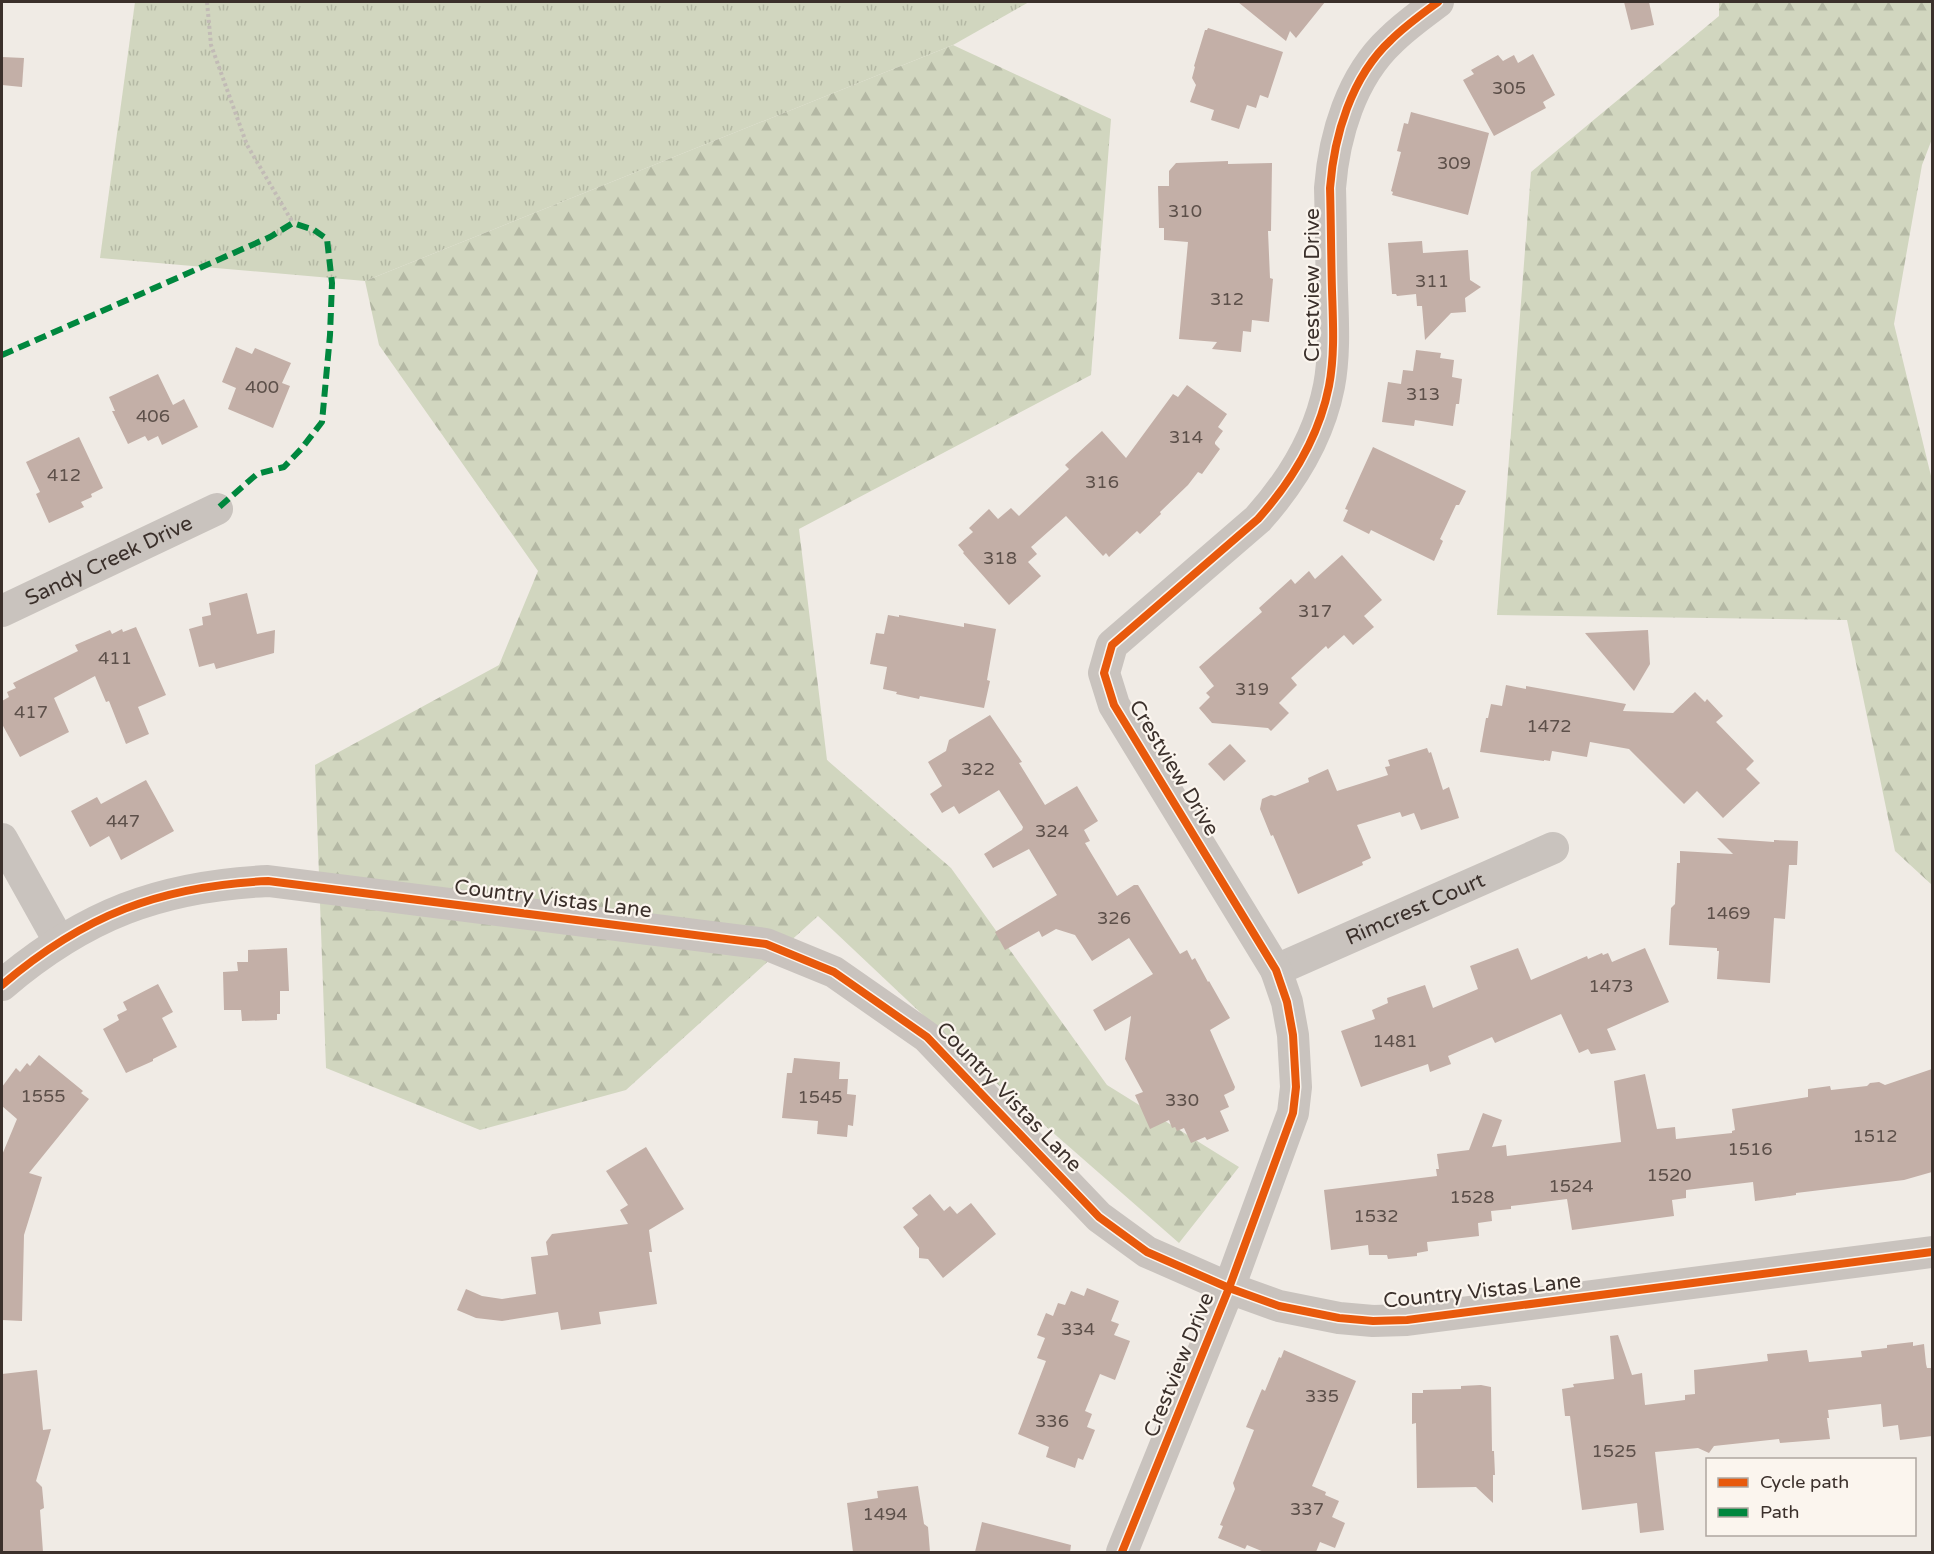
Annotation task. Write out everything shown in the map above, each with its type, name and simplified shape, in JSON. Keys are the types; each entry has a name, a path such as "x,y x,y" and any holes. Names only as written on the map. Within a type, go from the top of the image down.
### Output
{"street":[{"name":"Crestview Drive","path":"1122,1552 1229,1288 1293,1113 1296,1087 1293,1035 1287,1002 1276,970 1114,705 1104,673 1112,645 1258,519 1287,484 1313,438 1329,387 1334,350 1330,188 1332,162 1338,136 1358,85 1372,62 1389,41 1438,2"},
{"name":"Sandy Creek Drive","path":"2,611 217,509"},
{"path":"2,838 59,941"},
{"name":"Rimcrest Court","path":"1276,970 1553,848"},
{"name":"Country Vistas Lane","path":"2,985 59,941 91,922 124,908 159,896 213,885 268,881 766,944 834,972 927,1036 1100,1217 1147,1252 1229,1288 1279,1306 1339,1318 1407,1320 1932,1252"}],"path":[{"path":"207,2 212,45 246,145 293,223"}],"green space":[{"path":"135,2 1029,2 953,45 365,281 100,258"},
{"path":"1719,2 1932,2 1932,139 1922,165 1894,324 1932,480 1932,885 1895,851 1847,620 1497,615 1531,172 1719,16"},
{"path":"953,45 1111,119 1091,375 799,529 827,760 951,868 1107,1085 1239,1167 1179,1243 977,1066 818,916 626,1090 480,1130 326,1068 315,765 499,665 538,571 379,345 365,281"}],"building":[{"path":"1238,2 1325,2 1296,38 1290,31 1286,41"},
{"path":"1624,2 1649,2 1654,25 1631,30"},
{"path":"1208,28 1283,52 1268,98 1260,95 1256,108 1247,105 1239,129 1211,120 1214,110 1190,102 1196,85 1192,78 1194,66 1205,30"},
{"path":"1533,54 1555,95 1543,102 1546,108 1494,136 1463,80 1474,74 1471,70 1498,55 1503,61 1514,55 1518,63"},
{"path":"2,57 24,58 22,87 2,85"},
{"path":"1411,112 1489,133 1468,215 1392,195 1401,152 1397,151 1404,123 1408,124"},
{"path":"1228,161 1228,164 1272,163 1271,231 1268,231 1270,278 1273,279 1269,322 1252,320 1251,332 1243,331 1241,352 1212,349 1217,342 1179,339 1188,242 1164,240 1164,228 1159,228 1158,186 1169,186 1169,171 1176,163"},
{"path":"1422,241 1423,253 1468,250 1470,280 1481,287 1465,298 1466,312 1451,313 1425,340 1422,306 1417,306 1416,294 1397,296 1392,294 1388,243"},
{"path":"236,347 252,354 255,348 291,363 282,383 290,386 273,428 228,409 236,388 222,382"},
{"path":"1416,350 1441,353 1440,358 1454,360 1452,377 1462,379 1453,426 1415,420 1414,426 1382,422 1388,382 1401,384 1403,370 1413,371"},
{"path":"158,374 173,405 184,399 198,427 162,445 158,436 148,441 145,436 128,444 112,411 115,411 109,397"},
{"path":"1187,385 1227,414 1218,427 1223,431 1215,442 1220,449 1202,474 1198,472 1160,512 1161,514 1140,534 1137,531 1109,557 1106,553 1103,556 1066,516 1031,547 1037,554 1028,562 1041,576 1009,605 958,545 973,532 969,528 989,509 998,519 1011,508 1019,516 1069,469 1065,465 1102,431 1126,458 1173,394 1178,397"},
{"path":"79,437 103,488 81,502 84,507 49,523 36,494 40,492 26,462"},
{"path":"1373,447 1466,491 1459,505 1456,505 1440,539 1443,541 1434,561 1371,530 1369,534 1343,521 1348,510 1345,509"},
{"path":"1342,555 1382,600 1364,616 1374,627 1353,645 1344,635 1328,649 1326,646 1291,678 1297,685 1279,703 1289,713 1271,731 1268,728 1212,723 1199,708 1210,697 1206,693 1214,686 1199,667 1262,612 1259,608 1291,579 1295,584 1309,571 1315,579"},
{"path":"247,593 257,634 275,630 274,653 216,669 214,663 199,667 189,629 203,625 202,617 211,615 209,603"},
{"path":"888,615 964,627 964,623 996,629 987,680 990,681 984,708 920,696 919,699 883,689 887,667 870,664 876,633 884,634"},
{"path":"136,627 166,695 138,707 149,734 126,744 109,701 106,702 95,676 54,698 69,732 20,757 2,724 2,701 9,697 7,692 16,688 13,683 78,651 75,645 110,630 112,634 122,629 123,632"},
{"path":"1648,630 1650,664 1634,691 1585,633"},
{"path":"1506,685 1526,689 1526,686 1626,704 1623,711 1673,713 1695,692 1705,702 1707,699 1723,716 1716,722 1754,761 1746,769 1760,783 1723,818 1697,791 1684,804 1629,749 1590,742 1587,757 1552,751 1550,761 1480,752 1491,704 1502,706"},
{"path":"990,715 1022,762 1019,763 1045,805 1077,786 1098,821 1084,830 1090,841 1085,843 1117,896 1134,885 1138,885 1180,954 1187,950 1192,960 1195,958 1209,981 1230,1018 1210,1030 1235,1087 1234,1090 1224,1095 1229,1107 1220,1111 1229,1131 1207,1140 1205,1137 1191,1143 1184,1128 1177,1131 1175,1127 1172,1128 1169,1120 1150,1129 1135,1095 1143,1092 1125,1059 1131,1016 1105,1031 1093,1010 1153,974 1129,938 1092,961 1075,935 1056,929 1042,937 1039,931 1005,950 995,932 1057,895 1029,849 993,868 984,854 1022,830 1023,827 999,790 959,814 954,806 942,813 930,794 942,786 928,762 946,751 949,740"},
{"path":"1230,744 1246,761 1224,781 1208,764"},
{"path":"1427,748 1429,753 1431,752 1443,790 1449,787 1459,818 1421,830 1414,813 1402,817 1400,812 1357,825 1371,858 1362,862 1363,865 1298,894 1260,809 1262,799 1309,782 1308,778 1328,769 1337,791 1388,775 1385,767 1390,766 1388,760"},
{"path":"146,780 174,831 121,860 109,836 90,847 71,811 97,797 101,804"},
{"path":"1717,838 1774,842 1774,840 1798,841 1797,865 1789,865 1785,919 1774,918 1770,983 1717,979 1719,951 1717,948 1669,945 1671,908 1675,904 1677,863 1680,863 1680,851 1733,854"},
{"path":"287,948 289,991 280,991 280,1014 277,1014 277,1020 242,1021 241,1010 224,1010 223,972 238,971 237,962 248,962 248,950"},
{"path":"1518,948 1531,980 1587,956 1588,959 1608,953 1612,962 1645,948 1669,1002 1607,1029 1616,1050 1591,1054 1588,1049 1579,1053 1561,1014 1495,1043 1492,1037 1448,1056 1451,1064 1430,1072 1428,1064 1361,1087 1341,1031 1375,1019 1372,1010 1388,1003 1387,998 1425,985 1433,1008 1478,989 1470,966"},
{"path":"158,984 173,1012 162,1018 177,1047 126,1073 103,1029 119,1020 117,1015 127,1010 123,1002"},
{"path":"39,1055 83,1091 81,1093 89,1099 29,1173 42,1177 24,1235 22,1321 2,1320 2,1155 17,1119 2,1106 2,1087 16,1068 20,1072 27,1063 30,1066"},
{"path":"794,1058 840,1062 839,1079 848,1079 847,1094 856,1095 853,1126 848,1125 847,1137 817,1134 818,1121 782,1118 787,1073 792,1073"},
{"path":"1932,1069 1932,1172 1904,1180 1796,1193 1796,1195 1755,1201 1753,1182 1686,1190 1686,1198 1672,1200 1674,1216 1572,1230 1567,1199 1511,1206 1511,1209 1491,1211 1492,1221 1478,1223 1479,1236 1427,1242 1428,1251 1417,1253 1417,1256 1388,1259 1387,1255 1369,1255 1368,1245 1331,1250 1324,1190 1437,1176 1436,1169 1439,1169 1437,1154 1469,1150 1483,1113 1502,1120 1492,1147 1506,1145 1507,1156 1621,1142 1614,1081 1645,1074 1657,1129 1675,1127 1676,1139 1732,1133 1735,1130 1732,1109 1808,1097 1808,1089 1830,1086 1831,1090 1867,1086 1870,1083 1879,1082 1885,1085"},
{"path":"646,1147 684,1209 649,1230 652,1252 649,1252 657,1304 599,1312 601,1324 561,1330 558,1312 502,1321 476,1318 457,1310 466,1289 482,1296 502,1299 536,1294 531,1257 548,1255 546,1242 552,1234 628,1224 620,1210 628,1205 606,1171"},
{"path":"930,1194 944,1211 950,1206 957,1214 971,1203 996,1234 943,1278 928,1259 919,1258 919,1248 903,1227 918,1215 912,1208"},
{"path":"1087,1288 1119,1301 1111,1321 1119,1324 1114,1335 1130,1341 1115,1380 1100,1374 1085,1411 1092,1414 1087,1427 1095,1430 1083,1460 1078,1458 1075,1468 1046,1457 1049,1447 1018,1434 1046,1361 1037,1358 1045,1338 1037,1335 1046,1313 1053,1316 1058,1303 1065,1305 1071,1291 1084,1296"},
{"path":"1618,1335 1632,1375 1642,1373 1645,1405 1685,1400 1685,1395 1695,1394 1694,1370 1768,1361 1767,1354 1807,1350 1809,1362 1862,1357 1861,1351 1887,1348 1887,1345 1913,1342 1913,1346 1924,1344 1927,1368 1932,1368 1932,1436 1900,1440 1898,1425 1883,1427 1881,1404 1828,1410 1830,1439 1780,1443 1779,1439 1714,1446 1709,1453 1698,1448 1655,1452 1664,1530 1640,1533 1637,1503 1582,1510 1570,1416 1565,1416 1562,1389 1574,1387 1573,1384 1614,1379 1610,1336"},
{"path":"1284,1350 1356,1381 1312,1486 1339,1501 1332,1517 1345,1523 1335,1548 1320,1542 1316,1552 1264,1552 1247,1545 1245,1549 1218,1538 1223,1526 1220,1525 1235,1489 1233,1483 1254,1430 1246,1427 1262,1389 1265,1391"},
{"path":"37,1370 43,1430 51,1429 36,1481 42,1487 44,1508 40,1510 43,1552 2,1552 2,1374"},
{"path":"1481,1385 1491,1387 1492,1451 1494,1451 1495,1475 1493,1475 1493,1503 1476,1487 1417,1488 1416,1423 1412,1424 1412,1393"},
{"path":"918,1486 924,1524 928,1527 930,1552 853,1552 847,1503 878,1498 877,1491"},
{"path":"982,1522 1071,1545 1070,1552 975,1552"}],"marked path":[{"path":"2,355 270,237 293,223 314,230 327,239 332,283 322,422 284,467 257,474 217,509"}],"cycle path":[{"path":"1122,1552 1229,1288 1293,1113 1296,1087 1293,1035 1287,1002 1276,970 1114,705 1104,673 1112,645 1258,519 1293,474 1311,440 1324,405 1332,362 1330,188 1341,128 1355,89 1377,55 1402,30 1438,2"},
{"path":"2,985 63,940 125,909 192,890 268,881 766,944 834,972 927,1037 1099,1217 1147,1252 1229,1288 1279,1306 1339,1318 1373,1321 1407,1320 1932,1252"}]}
